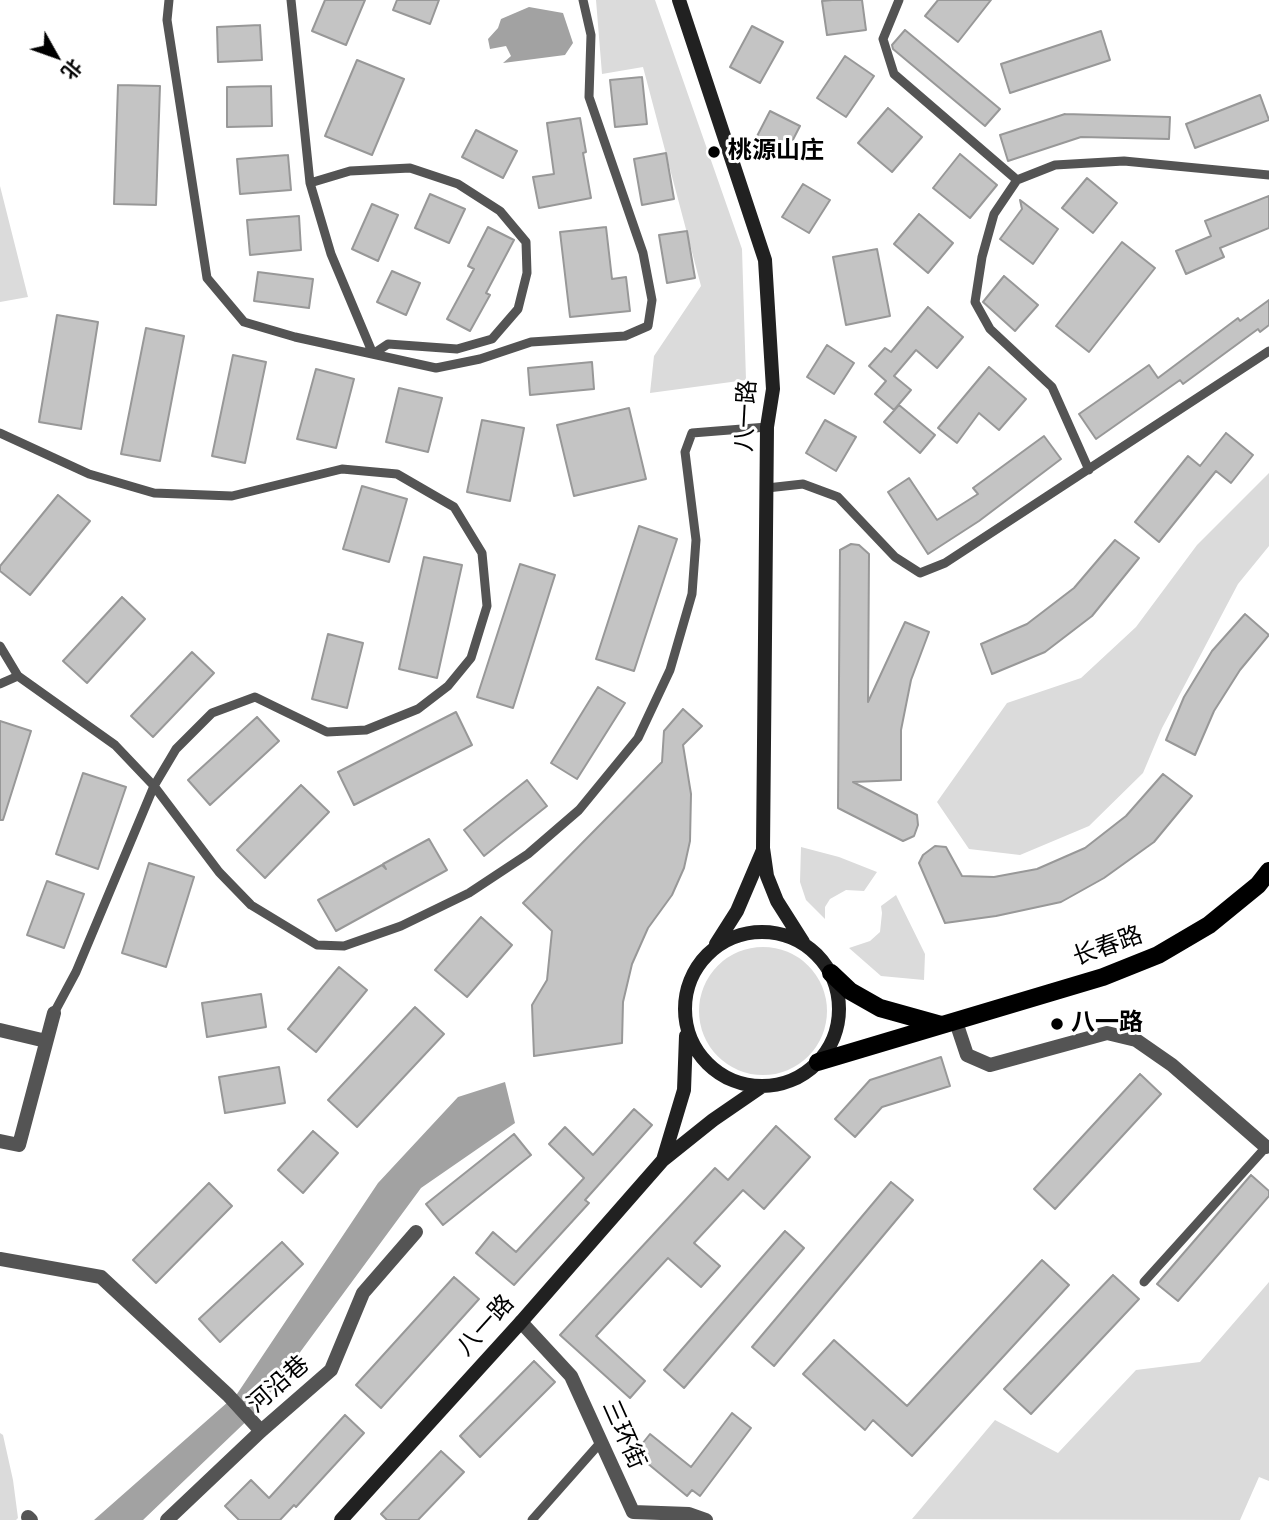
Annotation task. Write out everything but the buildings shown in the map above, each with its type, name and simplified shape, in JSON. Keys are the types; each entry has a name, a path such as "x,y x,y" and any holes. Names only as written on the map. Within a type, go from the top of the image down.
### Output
{"main road":[{"name":"八一路","path":"679,0 765,260 773,389 767,427 763,848"},
{"path":"763,848 768,876 777,901 803,942 817,954 831,973 850,991 880,1008 948,1024"},
{"path":"663,1160 684,1090 685,998 696,967 715,947 737,911 763,848"},
{"name":"长春路","path":"818,1062 1102,977 1158,956 1209,925 1258,885 1269,871"},
{"path":"715,947 737,935 761,931 782,933 803,942"},
{"path":"685,1024 693,1046 714,1071 737,1083 761,1087 776,1086 803,1075 818,1062 836,1034 839,999 831,973"},
{"path":"663,1160 713,1120 761,1087"},
{"name":"八一路","path":"341,1520 521,1322 663,1160"}],"street":[{"path":"0,1141 19,1145 54,1013"},
{"path":"948,1024 967,1055 990,1065 1107,1033 1136,1040 1172,1065 1266,1147"},
{"path":"0,1030 46,1041"},
{"name":"河沿巷","path":"167,1520 257,1426 331,1370 363,1293 416,1232"},
{"path":"0,1259 101,1277 228,1395 257,1426"},
{"name":"三环街","path":"521,1322 571,1376 631,1516 689,1514 706,1520"}],"lane":[{"path":"169,0 167,20 207,278 244,322 295,337 436,368 480,359 531,342 625,336 648,326 652,300 643,253 589,97 591,35 583,0"},
{"path":"291,0 310,183 331,254 373,354"},
{"path":"899,0 883,39 894,74 1017,180"},
{"path":"1089,470 1052,387 990,329 975,302 982,257 994,214 1017,180 1055,165 1124,161 1269,175"},
{"path":"310,183 350,171 410,168 458,184 500,211 526,242 527,273 517,309 492,339 457,349 388,344 373,354"},
{"path":"766,488 803,484 838,497 895,557 920,573 945,563 1269,351"},
{"path":"0,646 18,676 115,745 154,786 219,872 251,905 317,945 344,946 401,926 469,893 528,854 579,810 638,738 670,670 692,594 696,540 685,452 692,433 767,427"},
{"path":"0,433 89,474 154,493 232,496 342,469 397,474 454,507 482,553 487,606 471,658 448,686 418,709 366,730 327,732 256,696 212,713 176,749 154,786 76,972 54,1013"},
{"path":"0,684 18,676"},
{"path":"1144,1282 1266,1147"},
{"path":"532,1520 601,1442"}],"shaded area":[{"path":"596,0 655,0 742,249 746,380 650,393 654,356 701,286 643,67 602,74"},
{"path":"529,7 563,13 573,43 565,55 503,63 511,56 506,46 490,49 488,39 498,28 501,19"},
{"path":"0,186 28,297 0,302"},
{"path":"1269,473 1269,546 1238,584 1162,728 1143,773 1089,826 1020,855 969,849 937,802 1007,703 1081,678 1136,627 1197,545"},
{"path":"801,847 839,857 877,872 864,891 846,890 830,899 825,907 825,919 806,900 800,882"},
{"path":"896,895 925,954 924,980 881,976 849,948 870,941 880,932 881,906"},
{"path":"763,947 788,951 809,965 823,986 827,1011 823,1036 809,1057 788,1071 763,1075 738,1071 717,1057 703,1036 699,1011 703,986 717,965 738,951"},
{"path":"505,1082 515,1123 421,1188 256,1412 143,1520 94,1520 237,1394 378,1183 458,1097"},
{"path":"1269,1282 1269,1481 1259,1477 1240,1520 912,1519 995,1420 1058,1453 1136,1370 1200,1362"},
{"path":"0,1433 3,1435 13,1480 18,1518 16,1520 0,1520"}],"place":[{"name":"桃源山庄","path":"714,152"},
{"name":"八一路","path":"1057,1024"}]}
